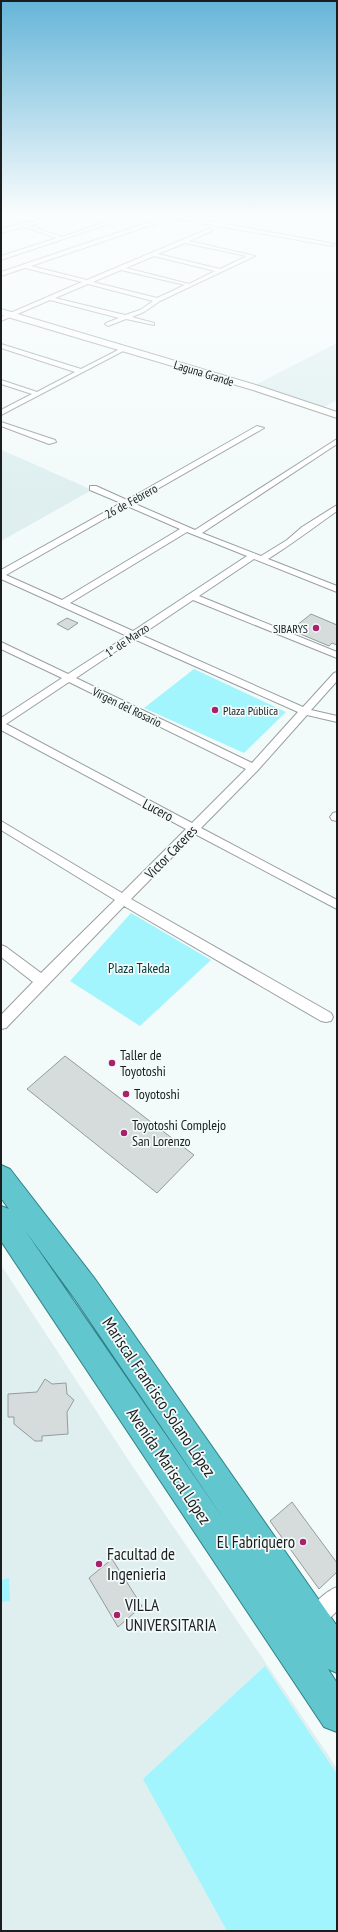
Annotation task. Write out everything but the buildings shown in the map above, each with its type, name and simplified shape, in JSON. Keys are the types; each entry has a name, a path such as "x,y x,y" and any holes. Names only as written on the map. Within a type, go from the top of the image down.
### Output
{"highway":[{"name":"Mariscal Francisco Solano López","path":"1,1177 85,1289 313,1621"},
{"name":"Avenida Mariscal López","path":"1,1218 337,1714"},
{"path":"313,1621 337,1656"}],"main road":[{"name":"Laguna Grande","path":"1,312 256,388 337,415"}],"street":[{"path":"1,319 30,306"},
{"path":"81,306 152,324"},
{"path":"108,324 142,311 149,306"},
{"path":"1,346 80,371"},
{"path":"1,413 124,349"},
{"path":"1,382 37,394"},
{"path":"1,424 52,442"},
{"name":"26 de Febrero","path":"1,575 260,428"},
{"path":"196,533 337,441"},
{"path":"93,488 126,504 186,529 337,589"},
{"name":"1° de Marzo","path":"1,725 192,596 257,557 290,542 305,529 337,507"},
{"path":"64,603 186,529"},
{"path":"1,575 306,712 337,720"},
{"path":"192,596 337,655"},
{"name":"Virgen del Rosario","path":"1,645 68,679 254,768"},
{"name":"Victor Caceres","path":"1,1024 254,768 306,712 337,675"},
{"name":"Lucero","path":"1,725 337,905"},
{"path":"1,826 124,900 326,1017"},
{"path":"1,950 42,981"},
{"path":"313,1621 337,1597"}],"shaded area":[{"path":"337,343 337,400 320,409 253,386"},
{"path":"1,450 18,457 92,490 1,541"},
{"name":"VILLA UNIVERSITARIA","path":"1,1265 129,1461 337,1768 337,1931 1,1931"}],"green space":[{"name":"Plaza Pública","path":"194,669 286,712 244,753 144,708"},
{"name":"Plaza Takeda","path":"131,913 211,960 140,1026 70,981"},
{"path":"9,1578 10,1601 1,1602 1,1580"},
{"path":"265,1666 337,1774 337,1931 227,1931 143,1779"}],"place":[{"name":"SIBARYS","path":"316,628"},
{"name":"Plaza Pública","path":"215,710"},
{"name":"Taller de Toyotoshi","path":"112,1063"},
{"name":"Toyotoshi","path":"126,1094"},
{"name":"Toyotoshi Complejo San Lorenzo","path":"124,1133"},
{"name":"El Fabriquero","path":"303,1542"},
{"name":"Facultad de Ingenieria","path":"99,1564"},
{"name":"VILLA UNIVERSITARIA","path":"117,1615"}]}
